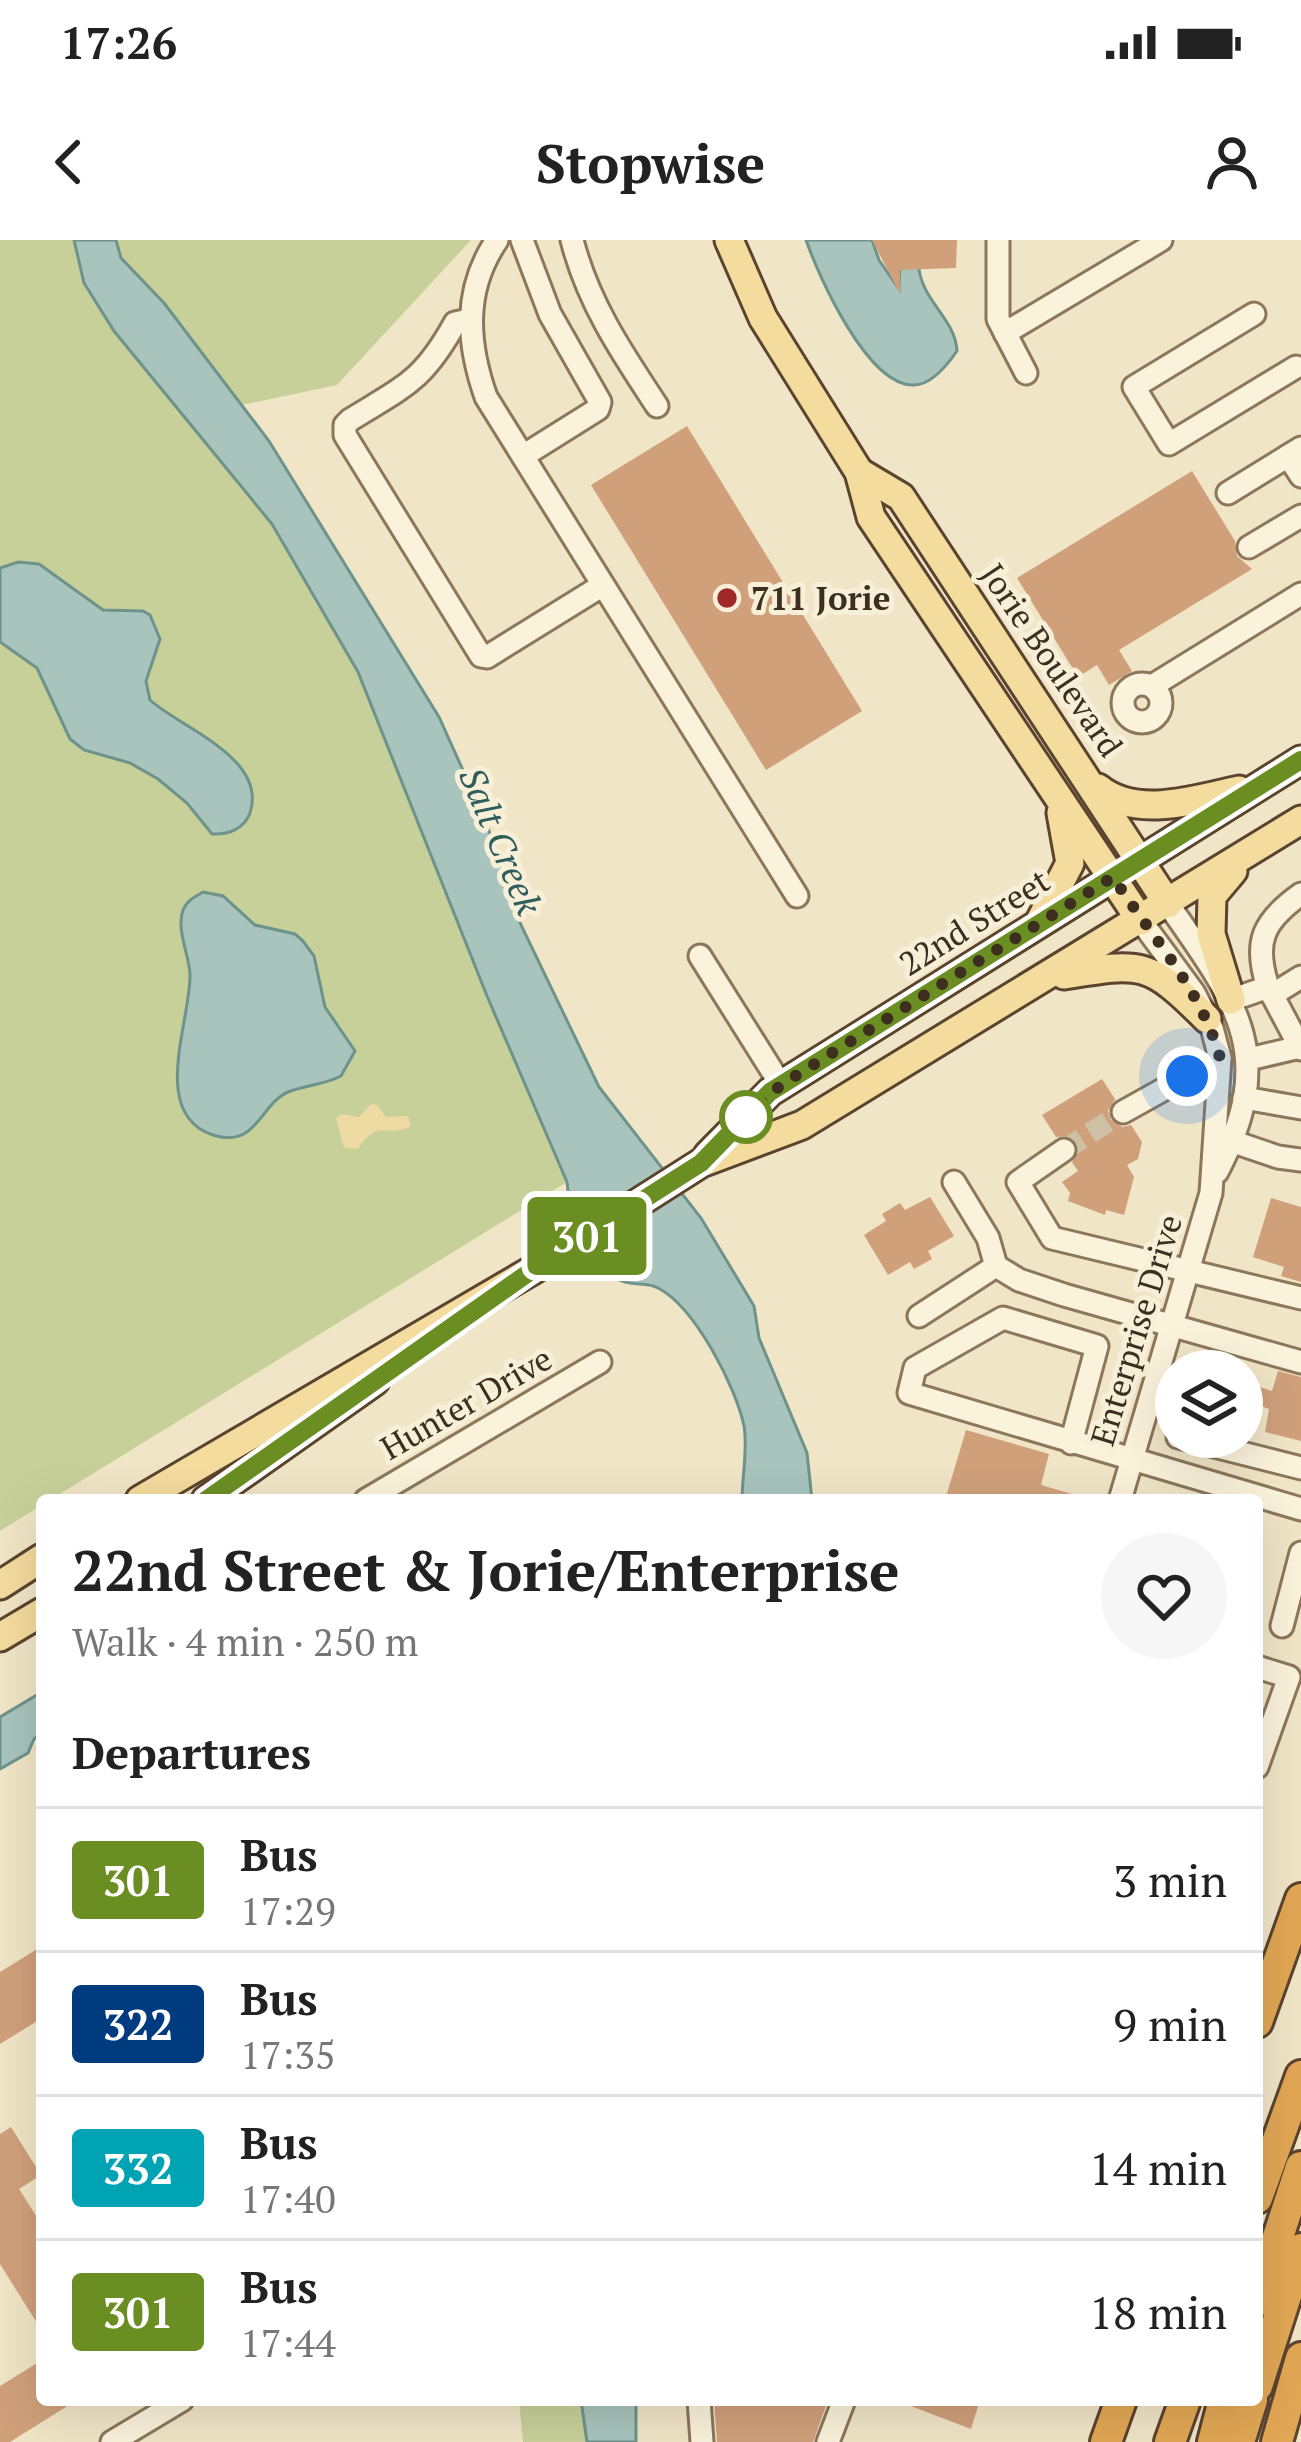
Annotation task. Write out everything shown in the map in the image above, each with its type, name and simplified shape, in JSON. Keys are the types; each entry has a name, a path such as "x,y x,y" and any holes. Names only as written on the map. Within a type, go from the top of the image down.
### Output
{"highway":[{"path":"1263,2005 1301,1899"},
{"path":"1263,2181 1301,2076"},
{"path":"1263,2283 1301,2167"},
{"path":"1263,2367 1301,2248"},
{"path":"1277,2442 1301,2357"},
{"path":"1106,2442 1119,2406"},
{"path":"1170,2442 1183,2406"},
{"path":"1213,2442 1223,2406"},
{"path":"1239,2442 1250,2406"}],"main road":[{"name":"Jorie Boulevard","path":"729,240 763,318 859,472 871,517 1141,921"},
{"name":"Jorie Boulevard","path":"859,472 901,497 1168,904"},
{"name":"22nd Street","path":"701,1163 781,1085 1301,760"},
{"path":"1089,782 1117,804 1177,803 1260,786"},
{"path":"1039,924 1070,863 1059,803"},
{"name":"22nd Street","path":"150,1494 531,1271 701,1163 802,1125 1301,820"},
{"path":"1232,1000 1211,934 1213,896 1247,854"},
{"path":"1048,977 1128,964 1169,981 1208,1018"},
{"name":"22nd Street","path":"215,1494 531,1271"},
{"path":"0,1585 36,1562"},
{"path":"0,1637 36,1616"}],"street":[{"path":"496,240 481,272 469,320 474,363 486,397 797,896"},
{"path":"522,240 550,314 600,402 598,409 523,456"},
{"path":"572,240 580,273 608,331 657,406"},
{"path":"998,240 998,319 1026,373"},
{"path":"1005,333 1161,240"},
{"path":"1253,314 1134,387 1168,444 1296,367"},
{"path":"469,320 455,323 420,376 350,420 345,435 481,656 487,657 603,585"},
{"path":"1228,493 1297,460"},
{"path":"1250,547 1301,516"},
{"path":"1153,686 1301,594"},
{"path":"1249,1059 1300,1048 1258,959 1262,935 1280,908 1301,894"},
{"name":"Enterprise Drive","path":"1168,904 1232,1000 1249,1059 1234,1142 1214,1178"},
{"name":"Enterprise Drive","path":"1122,1494 1214,1178 1220,1058 1208,1018 1141,921"},
{"path":"700,956 781,1085"},
{"path":"1232,1000 1301,976"},
{"path":"1123,1112 1220,1058"},
{"path":"1244,1098 1301,1108"},
{"path":"1234,1142 1301,1160"},
{"path":"1064,1150 1018,1182 1052,1238 1301,1298"},
{"path":"954,1183 988,1238 996,1266 1019,1280 1301,1362"},
{"path":"920,1316 996,1266"},
{"path":"1071,1443 1097,1346 1003,1318 916,1368 910,1394 1131,1462 1188,1489"},
{"name":"Hunter Drive","path":"376,1494 600,1362"},
{"path":"1142,1428 1155,1431"},
{"path":"1261,1458 1301,1468"},
{"path":"1263,1502 1301,1509"},
{"path":"1282,1626 1301,1552"},
{"path":"1263,1669 1289,1677 1263,1750"},
{"path":"112,2442 172,2406"},
{"path":"699,2406 702,2442"},
{"path":"829,2442 842,2406"}],"green space":[{"path":"0,240 471,240 337,385 185,417 272,524 358,672 567,1182 60,1494 36,1494 36,1509 0,1531"},
{"path":"520,2406 582,2406 587,2442 523,2442"}],"sand":[{"path":"371,1104 386,1117 408,1116 411,1126 378,1131 358,1149 344,1148 336,1118 342,1114 359,1117"}],"water":[{"path":"74,240 116,240 121,258 164,303 269,441 439,717 485,819 521,925 599,1087 701,1218 754,1306 759,1338 807,1453 811,1494 742,1494 744,1426 712,1350 672,1298 654,1286 609,1274 589,1253 576,1225 567,1182 358,672 272,524 114,331 84,283"},
{"path":"806,240 872,240 899,289 900,260 918,260 924,287 955,339 957,351 944,367 927,382 914,385 897,381 880,368 848,327"},
{"path":"18,562 39,564 103,610 150,615 160,639 146,681 150,700 218,746 246,776 252,794 250,813 240,827 212,834 187,803 158,779 130,763 84,750 70,739 37,668 0,642 0,568"},
{"path":"203,892 223,896 255,925 295,934 303,941 314,956 325,1007 355,1051 341,1076 288,1092 249,1131 228,1138 194,1124 183,1108 178,1087 190,974 181,918 187,904"},
{"path":"36,1696 36,1738 28,1753 0,1769 0,1717"},
{"path":"582,2406 636,2406 636,2442 587,2442"}],"building":[{"path":"872,240 957,240 956,268 900,270 900,294"},
{"name":"711 Jorie","path":"687,426 862,711 766,770 591,485"},
{"path":"1192,471 1235,541 1237,556 1252,569 1119,650 1132,671 1109,685 1097,665 1078,677 1017,578"},
{"path":"1102,1079 1115,1099 1108,1111 1111,1120 1122,1127 1131,1125 1142,1142 1138,1159 1127,1165 1134,1177 1124,1215 1106,1210 1105,1215 1068,1201 1070,1193 1062,1182 1078,1171 1072,1162 1079,1148 1069,1136 1056,1137 1042,1115"},
{"path":"930,1197 954,1236 928,1251 932,1259 914,1269 910,1262 888,1275 864,1235 886,1221 882,1214 900,1203 905,1210"},
{"path":"1271,1198 1301,1207 1301,1282 1281,1276 1284,1267 1253,1257"},
{"path":"1278,1371 1301,1377 1301,1441 1265,1432 1269,1409 1263,1407 1263,1388 1272,1391"},
{"path":"966,1430 1049,1454 1041,1485 1072,1494 947,1494"},
{"path":"36,1950 36,2022 0,2044 0,1972"},
{"path":"11,2127 36,2167 36,2178 19,2189 36,2216 36,2321 0,2264 0,2134"},
{"path":"36,2364 36,2406 67,2406 10,2442 0,2442 0,2386"},
{"path":"714,2406 826,2406 813,2442 717,2442"},
{"path":"911,2406 978,2406 971,2429"}],"tunnel":[{"path":"1064,1150 1123,1112"}],"bus line":[{"name":"301","path":"215,1494 531,1271 701,1163 770,1092 1301,760"}],"place":[{"name":"711 Jorie","path":"727,598"}],"route":[{"path":"746,1117 770,1092 1113,877 1212,1028 1220,1058 1187,1076"}],"water label":[{"name":"Salt Creek","path":"501,841"}]}
